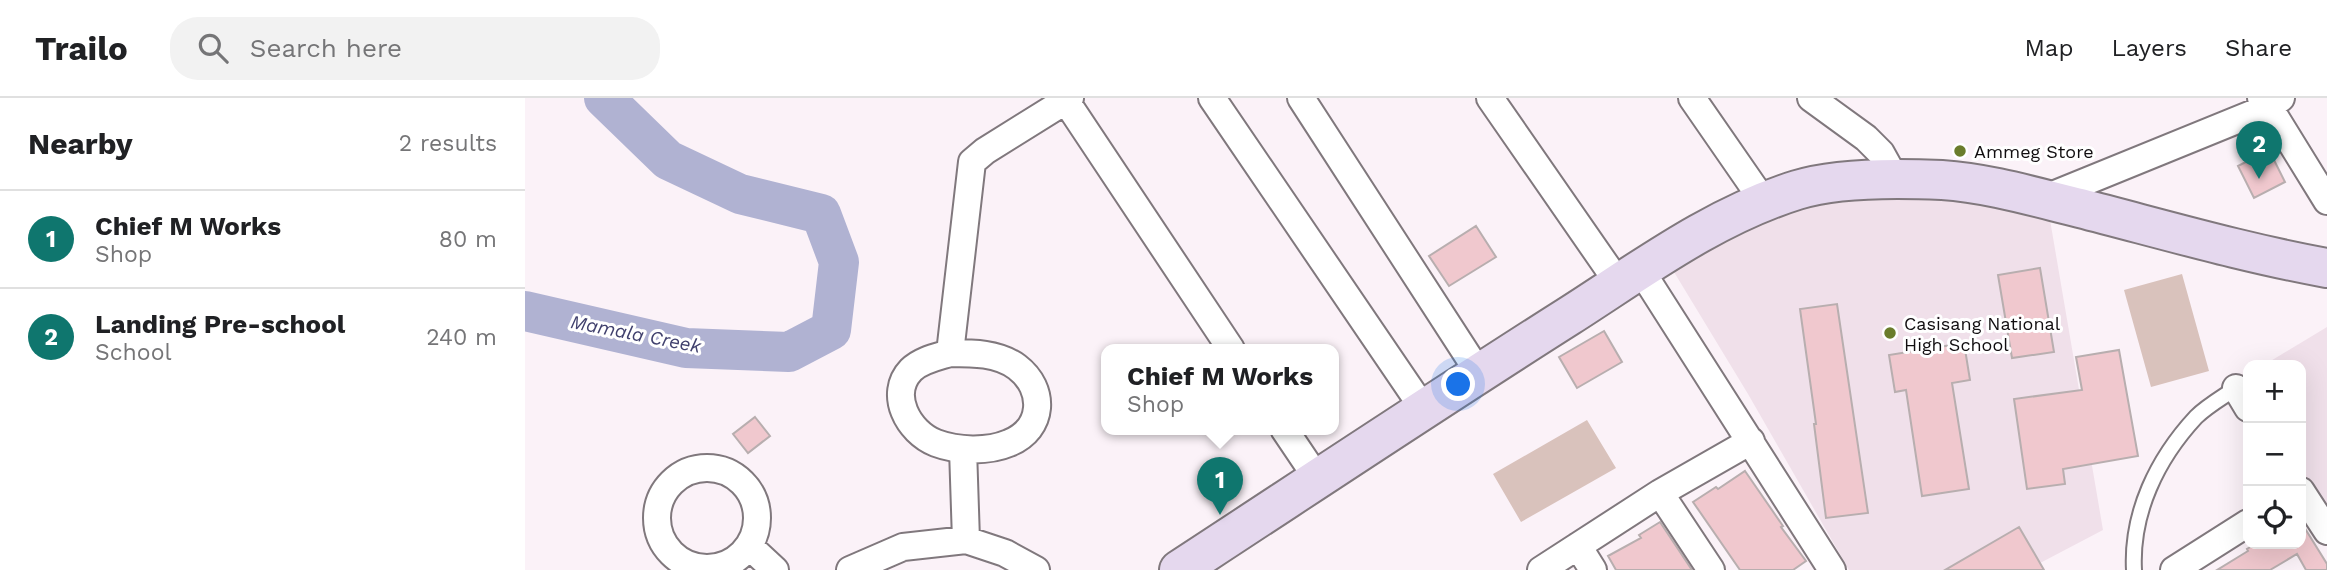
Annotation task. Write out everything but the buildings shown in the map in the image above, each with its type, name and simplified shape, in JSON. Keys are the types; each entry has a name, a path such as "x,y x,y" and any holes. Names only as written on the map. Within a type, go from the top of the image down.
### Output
{"main road":[{"path":"1179,570 1423,408 1702,232 1764,202 1799,189 1843,182 1944,180 2043,199 2283,260 2327,268"}],"street":[{"path":"1212,98 1423,408"},
{"path":"1301,98 1479,373"},
{"path":"1490,98 1630,277 1751,440 1832,570"},
{"path":"1692,98 1764,202"},
{"path":"1811,98 1866,138 1881,153 1896,180"},
{"path":"950,353 972,162 985,151 1068,100 1228,344"},
{"path":"2043,199 2270,101 2327,201"},
{"path":"950,353 997,357 1016,367 1028,378 1037,397 1037,418 1027,432 1010,443 987,449 963,449 934,442 912,424 901,407 901,385 912,369 927,360 950,353"},
{"path":"1288,435 1317,478"},
{"path":"1541,570 1751,440"},
{"path":"963,449 966,540"},
{"path":"1660,494 1711,570"},
{"path":"2306,499 2327,531"},
{"path":"2174,570 2243,526"},
{"path":"850,570 903,547 966,540 1005,553 1036,570"},
{"path":"749,546 775,570"},
{"path":"1578,546 1593,570"}],"lane":[{"path":"2134,570 2133,556 2140,514 2151,480 2197,416 2242,398"}],"shaded area":[{"name":"Casisang National High School","path":"1893,191 2049,214 2103,530 2027,570 1849,570 1674,272 1759,213"},
{"path":"2182,274 2209,371 2151,387 2124,290"},
{"path":"2327,327 2327,511 2306,478 2306,360 2272,360"},
{"path":"1587,420 1616,468 1521,522 1493,474"}],"waterway":[{"name":"Mamala Creek","path":"525,311 686,348 789,352 831,330 839,262 821,214 740,194 668,160 604,98"}],"place":[{"name":"Ammeg Store","path":"1960,151"},
{"name":"Landing Pre-school","path":"2259,179"},
{"name":"Casisang National High School","path":"1890,333"},
{"name":"Chief M Works","path":"1220,515"}]}
